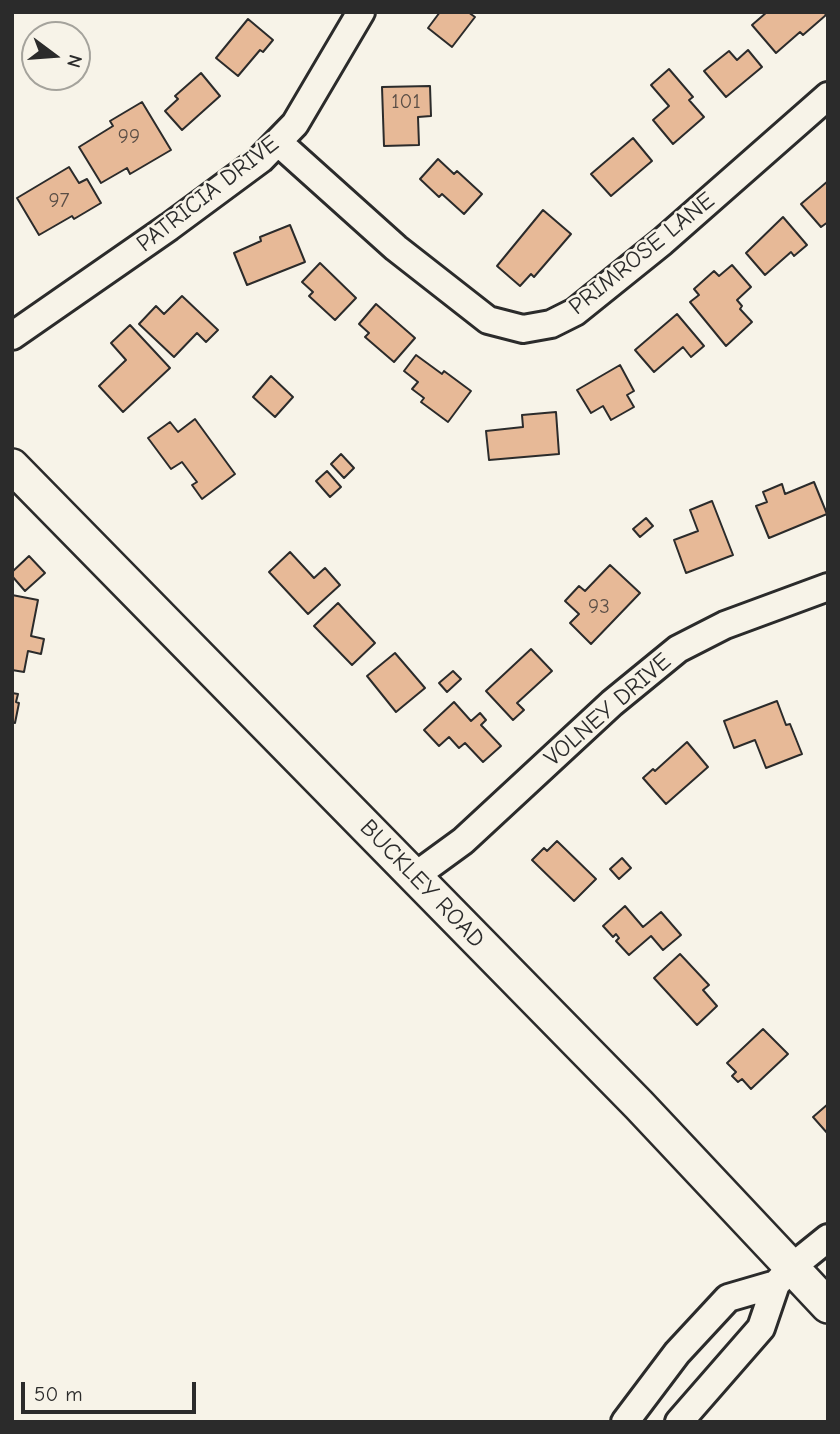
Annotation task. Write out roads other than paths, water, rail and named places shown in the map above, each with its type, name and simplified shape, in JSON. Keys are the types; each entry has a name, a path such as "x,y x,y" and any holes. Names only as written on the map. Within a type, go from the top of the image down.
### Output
{"street":[{"name":"PATRICIA DRIVE","path":"12,336 169,227 261,159 295,124 361,12"},
{"name":"PRIMROSE LANE","path":"278,142 396,248 488,320 523,329 551,324 575,312 662,242 828,96"},
{"name":"BUCKLEY ROAD","path":"12,466 639,1105 784,1275 828,1306"},
{"name":"VOLNEY DRIVE","path":"415,876 463,841 612,703 678,649 725,625 828,587"},
{"path":"625,1422 677,1353 728,1298 784,1275 828,1238"},
{"path":"680,1422 761,1328 784,1275"}]}
